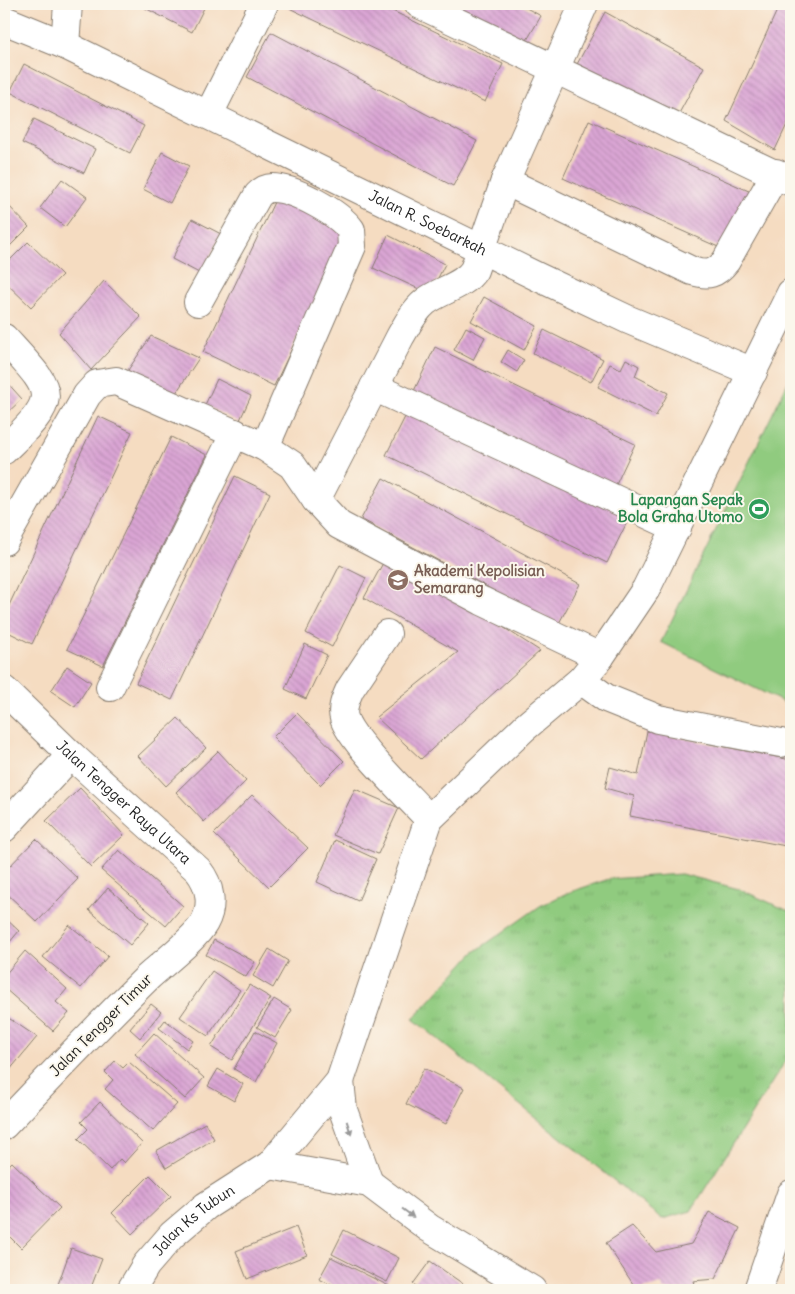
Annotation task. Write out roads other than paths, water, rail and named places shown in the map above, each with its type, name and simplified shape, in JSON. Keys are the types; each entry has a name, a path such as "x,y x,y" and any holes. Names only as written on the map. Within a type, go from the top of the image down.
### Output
{"street":[{"path":"66,45 68,4"},
{"path":"209,114 264,4"},
{"path":"419,4 784,178 726,261 718,271 708,274 692,271 505,182"},
{"path":"316,500 374,387 415,313 434,296 468,278 474,270 505,182 584,4"},
{"name":"Jalan R. Soebarkah","path":"4,20 66,45 629,320 753,372"},
{"path":"198,302 258,195 263,190 270,188 279,189 304,198 337,216 351,230 352,246 265,447"},
{"path":"387,634 350,689 344,704 344,718 356,739 429,819 524,728 581,680 600,657 646,589 791,293"},
{"path":"4,338 38,377 45,389 45,396 39,414 4,450"},
{"path":"4,541 87,394 97,384 108,380 125,384 265,447 292,465 316,500 339,525 363,540 482,601 600,657"},
{"path":"374,387 677,528"},
{"path":"110,687 235,433"},
{"path":"581,680 606,698 658,719 782,743"},
{"name":"Jalan Tengger Raya Utara","path":"4,690 71,755 198,870 205,879 210,901 207,917 201,928"},
{"path":"4,828 71,755"},
{"name":"Jalan Ks Tubun","path":"131,1290 146,1265 172,1235 206,1206 270,1166 340,1081 429,819"},
{"name":"Jalan Tengger Timur","path":"4,1125 147,979 201,928"},
{"name":"Jalan Ks Tubun","path":"340,1081 343,1110 370,1183"},
{"path":"270,1166 370,1183 429,1228 532,1290"},
{"path":"758,1290 791,1194"}],"place":[{"name":"Lapangan Sepak Bola Graha Utomo","path":"759,509"},
{"name":"Akademi Kepolisian Semarang","path":"398,580"}]}
